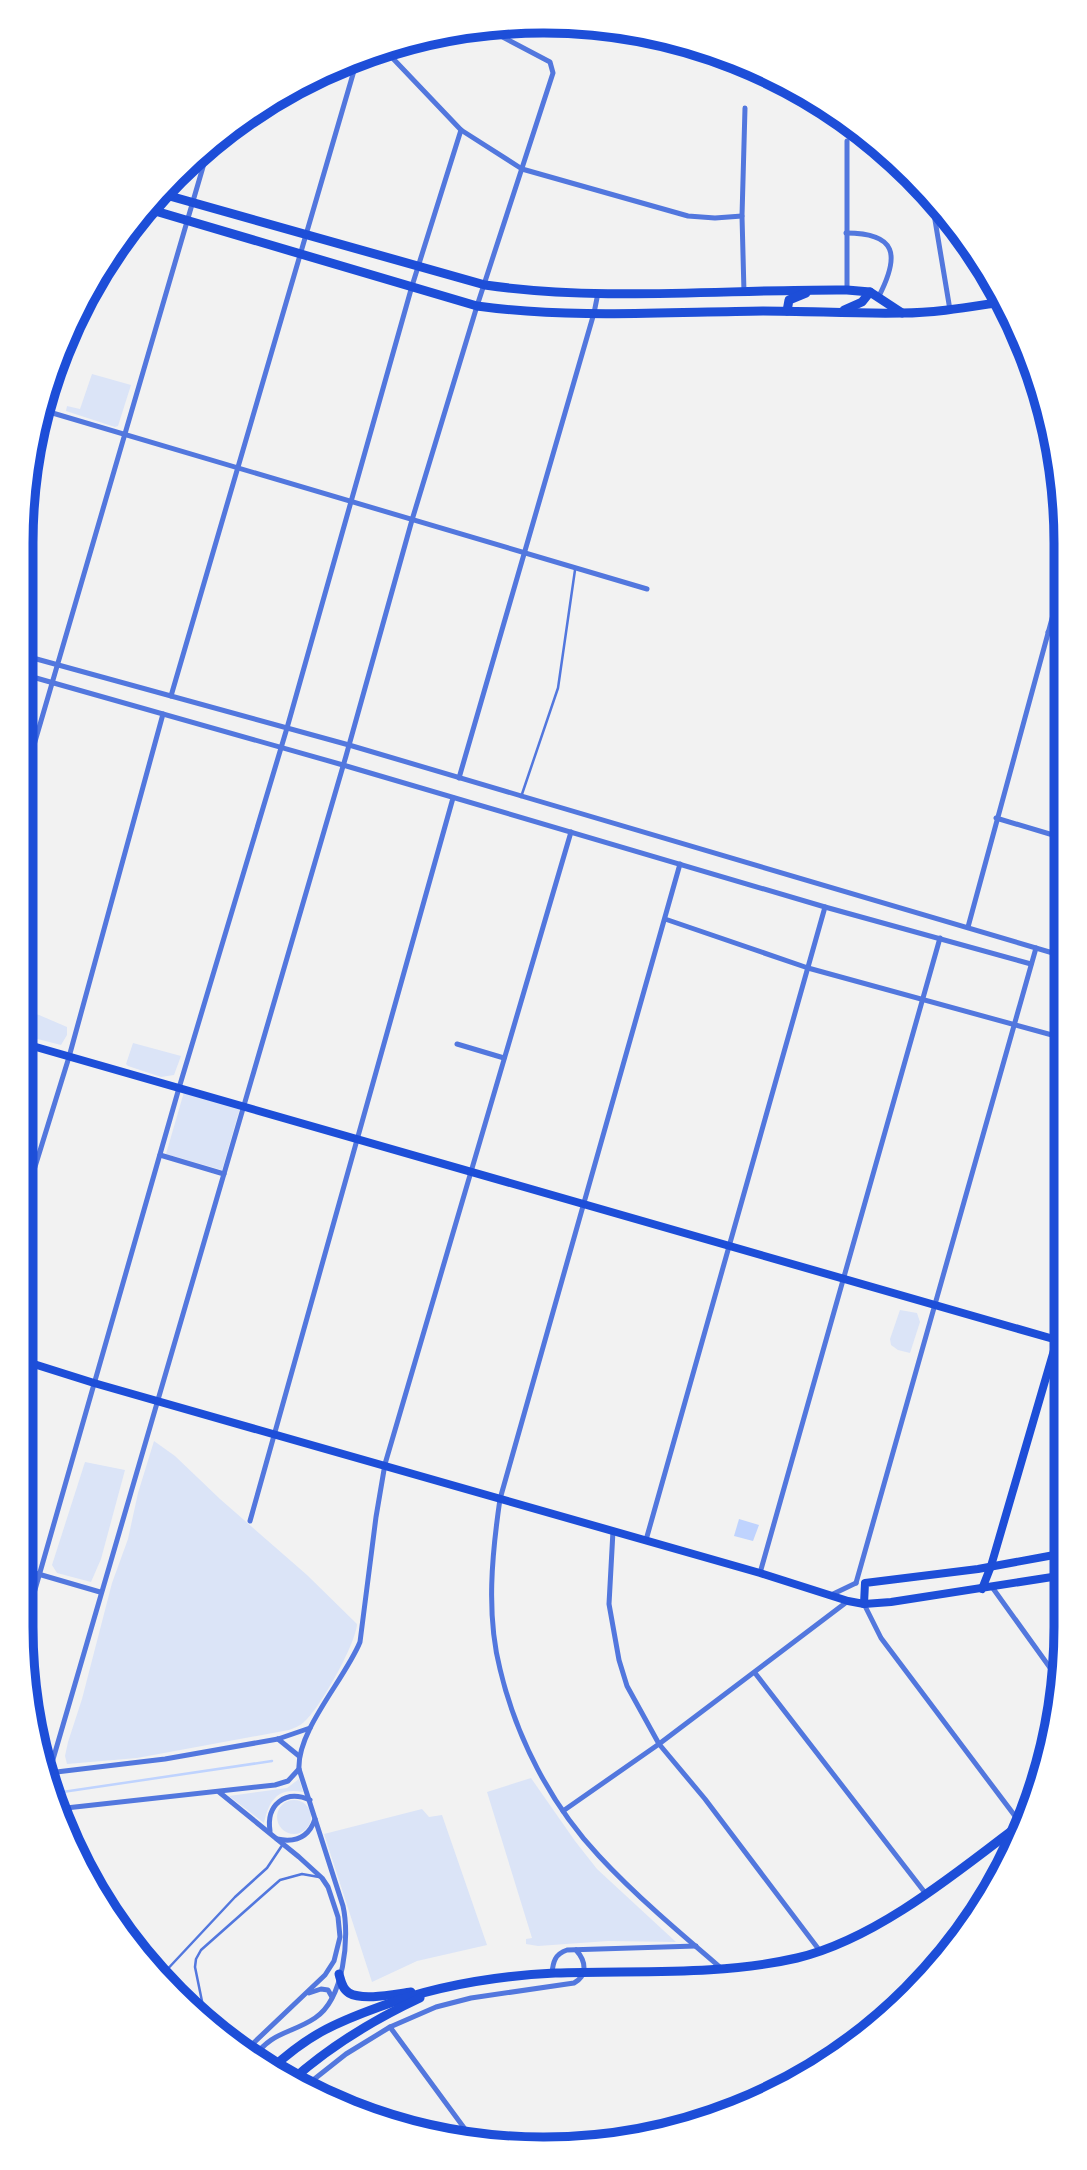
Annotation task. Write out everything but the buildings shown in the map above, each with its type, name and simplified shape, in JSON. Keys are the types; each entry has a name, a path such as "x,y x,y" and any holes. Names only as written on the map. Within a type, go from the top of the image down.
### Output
{"main road":[{"path":"170,196 485,285 524,291 598,293 847,290 875,294 902,313"},
{"path":"157,211 477,306 507,310 594,313 902,313 993,303"},
{"path":"787,311 790,298 818,290"},
{"path":"840,312 875,294"},
{"path":"33,1046 1054,1339"},
{"path":"982,1589 1054,1361"},
{"path":"33,1364 760,1573 848,1601 864,1604 982,1589 1054,1576"},
{"path":"864,1604 861,1583 1054,1555"},
{"path":"279,2062 323,2029 413,1995 487,1979 552,1973 722,1968 776,1962 820,1951 869,1928 926,1894 1011,1831"},
{"path":"339,1974 343,1987 350,1994 371,1997 437,1990"},
{"path":"300,2074 386,2014 437,1990"}],"street":[{"path":"51,1759 244,1106 412,520 477,306 553,73 550,62 499,35"},
{"path":"391,57 461,130 522,169 688,216 742,216"},
{"path":"171,696 354,70"},
{"path":"744,292 742,216 745,108"},
{"path":"33,1597 179,1088 287,728 417,267 461,130"},
{"path":"846,142 847,290"},
{"path":"33,748 204,163"},
{"path":"934,216 950,310"},
{"path":"846,233 875,235 889,246 890,270 875,294"},
{"path":"459,778 598,293"},
{"path":"51,412 647,589"},
{"path":"968,927 1054,611"},
{"path":"1048,632 1054,634"},
{"path":"33,658 349,745 1054,953"},
{"path":"33,677 1031,964"},
{"path":"33,1173 69,1057 163,714"},
{"path":"250,1521 453,798"},
{"path":"996,818 1054,835"},
{"path":"260,2051 272,2038 313,2020 323,2012 332,2000 344,1956 347,1923 299,1769 299,1756 310,1728 355,1656 360,1642 385,1464 571,832"},
{"path":"680,864 500,1499 493,1547 492,1607 499,1668 516,1722 539,1771 564,1811 600,1857 722,1968"},
{"path":"646,1541 825,907"},
{"path":"665,919 808,968 1054,1035"},
{"path":"760,1573 940,938"},
{"path":"830,1595 861,1583 1036,948"},
{"path":"457,1044 504,1058"},
{"path":"160,1155 224,1174"},
{"path":"613,1531 609,1604 613,1636 627,1686 659,1744 705,1799 820,1951"},
{"path":"33,1572 100,1592"},
{"path":"992,1587 1052,1670"},
{"path":"564,1811 659,1744 848,1601"},
{"path":"864,1604 881,1638 1018,1814"},
{"path":"755,1673 926,1894"},
{"path":"55,1772 165,1759 278,1739 310,1728"},
{"path":"278,1739 299,1756"},
{"path":"67,1809 275,1785 288,1781 299,1769"},
{"path":"219,1792 322,1878 333,1898 340,1937 334,1961 325,1975 252,2045"},
{"path":"270,1833 269,1817 277,1802 296,1795 310,1800"},
{"path":"277,1839 291,1841 309,1833 316,1818"},
{"path":"552,1973 553,1962 558,1954 567,1950 696,1947"},
{"path":"312,2081 346,2054 390,2027 436,2007 471,1998 533,1988 568,1986 580,1980 585,1972 583,1959 576,1950"},
{"path":"306,1995 321,1989 328,1990 332,2000"},
{"path":"390,2027 466,2130"}],"lane":[{"path":"520,797 558,688 576,569"},
{"path":"167,1970 234,1897 267,1868 283,1844"},
{"path":"203,2006 195,1967 201,1950 280,1880 302,1874 322,1878"}],"shaded area":[{"path":"92,374 131,385 118,426 66,411 67,406 80,409"},
{"path":"33,1014 67,1027 67,1035 61,1045 33,1038"},
{"path":"133,1043 181,1056 174,1075 161,1077 128,1066 126,1064"},
{"path":"184,1092 240,1108 222,1170 166,1154"},
{"path":"900,1310 917,1313 920,1322 910,1353 891,1345 890,1339"},
{"path":"154,1441 175,1456 307,1575 357,1624 355,1633 344,1661 327,1691 311,1715 297,1727 137,1758 67,1764 65,1756 68,1742"},
{"path":"85,1462 125,1470 101,1559 91,1582 57,1573 52,1565"},
{"path":"531,1778 597,1869 676,1942 608,1941 538,1946 526,1944 526,1939 532,1938 487,1792"},
{"path":"299,1779 303,1792 287,1792 276,1797 264,1823 229,1796 287,1788"},
{"path":"294,1800 306,1805 311,1817 306,1829 294,1834 282,1829 277,1817 282,1805"},
{"path":"422,1809 429,1817 442,1815 487,1945 417,1961 372,1982 324,1834"}],"water":[{"path":"664,48 708,60 767,85"},
{"path":"739,1519 759,1525 753,1541 734,1536"}],"waterway":[{"path":"61,1792 272,1761"}]}
